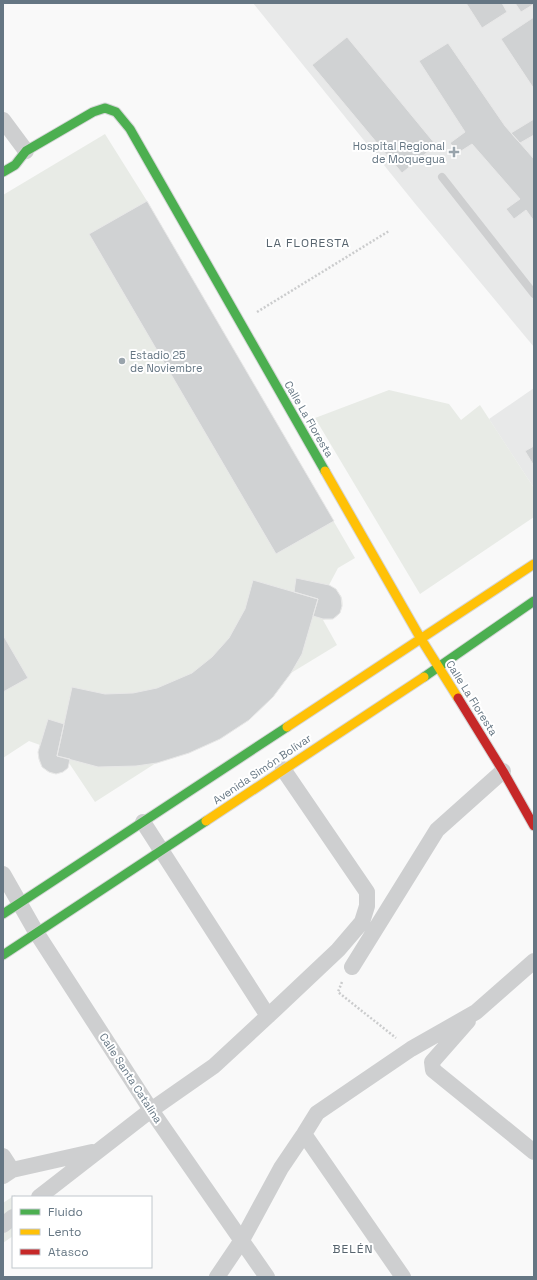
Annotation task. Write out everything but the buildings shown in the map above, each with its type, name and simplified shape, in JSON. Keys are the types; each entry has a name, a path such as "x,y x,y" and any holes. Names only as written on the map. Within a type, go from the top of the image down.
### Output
{"main road":[{"name":"Calle La Floresta","path":"26,150 93,112 105,108 116,112 130,129 421,639 503,771 534,825"},
{"path":"3,172 15,165 26,150"},
{"name":"Avenida Simón Bolívar","path":"3,914 142,822 241,761 534,564"},
{"name":"Avenida Simón Bolívar","path":"3,955 256,784 283,769 439,667 534,601"}],"street":[{"path":"3,120 26,150"},
{"path":"39,1196 151,1110 214,1066 338,950 362,922 367,906 367,892 283,769"},
{"path":"352,967 437,830 503,771"},
{"path":"142,822 268,1016"},
{"name":"Calle Santa Catalina","path":"3,874 36,932 151,1110 267,1277"},
{"path":"534,961 476,1012 432,1062 433,1070 534,1152"},
{"path":"217,1277 242,1240 281,1168 317,1113 411,1049 476,1012"},
{"path":"304,1134 403,1277"},
{"path":"3,1156 8,1173 98,1151"},
{"path":"3,1225 12,1218"}],"lane":[{"path":"442,177 534,294"}],"path":[{"path":"240,323 389,231"},
{"path":"340,978 343,980 338,992 411,1049"}],"shaded area":[{"name":"Hospital Regional de Moquegua","path":"253,3 534,3 534,347 417,206"},
{"name":"Estadio 25 de Noviembre","path":"105,134 147,201 355,558 338,568 329,585 337,591 343,602 340,612 336,617 333,619 323,620 337,645 291,673 273,697 249,720 220,739 189,753 156,763 95,802 69,763 64,770 57,774 45,770 40,764 39,759 38,753 40,745 29,741 3,758 3,195"},
{"path":"534,388 534,488 489,419"},
{"path":"389,390 449,404 461,420 480,405 534,488 534,517 420,594 315,418"},
{"path":"12,1197 12,1237 3,1243 3,1203"}],"traffic: fast":[{"path":"3,172 15,165 26,151 93,112 105,108 116,112 130,129 325,471"},
{"path":"424,677 534,601"},
{"path":"3,914 287,727"},
{"path":"3,955 206,821"}],"traffic: slow":[{"path":"325,471 421,639 458,698"},
{"path":"287,727 534,564"},
{"path":"206,821 424,677"}],"traffic: jam":[{"path":"458,698 503,771 534,826"}],"place":[{"name":"Hospital Regional de Moquegua","path":"454,152"},
{"name":"Estadio 25 de Noviembre","path":"122,361"}],"district":[{"name":"LA FLORESTA","path":"308,243"},
{"name":"BELÉN","path":"353,1249"}]}
